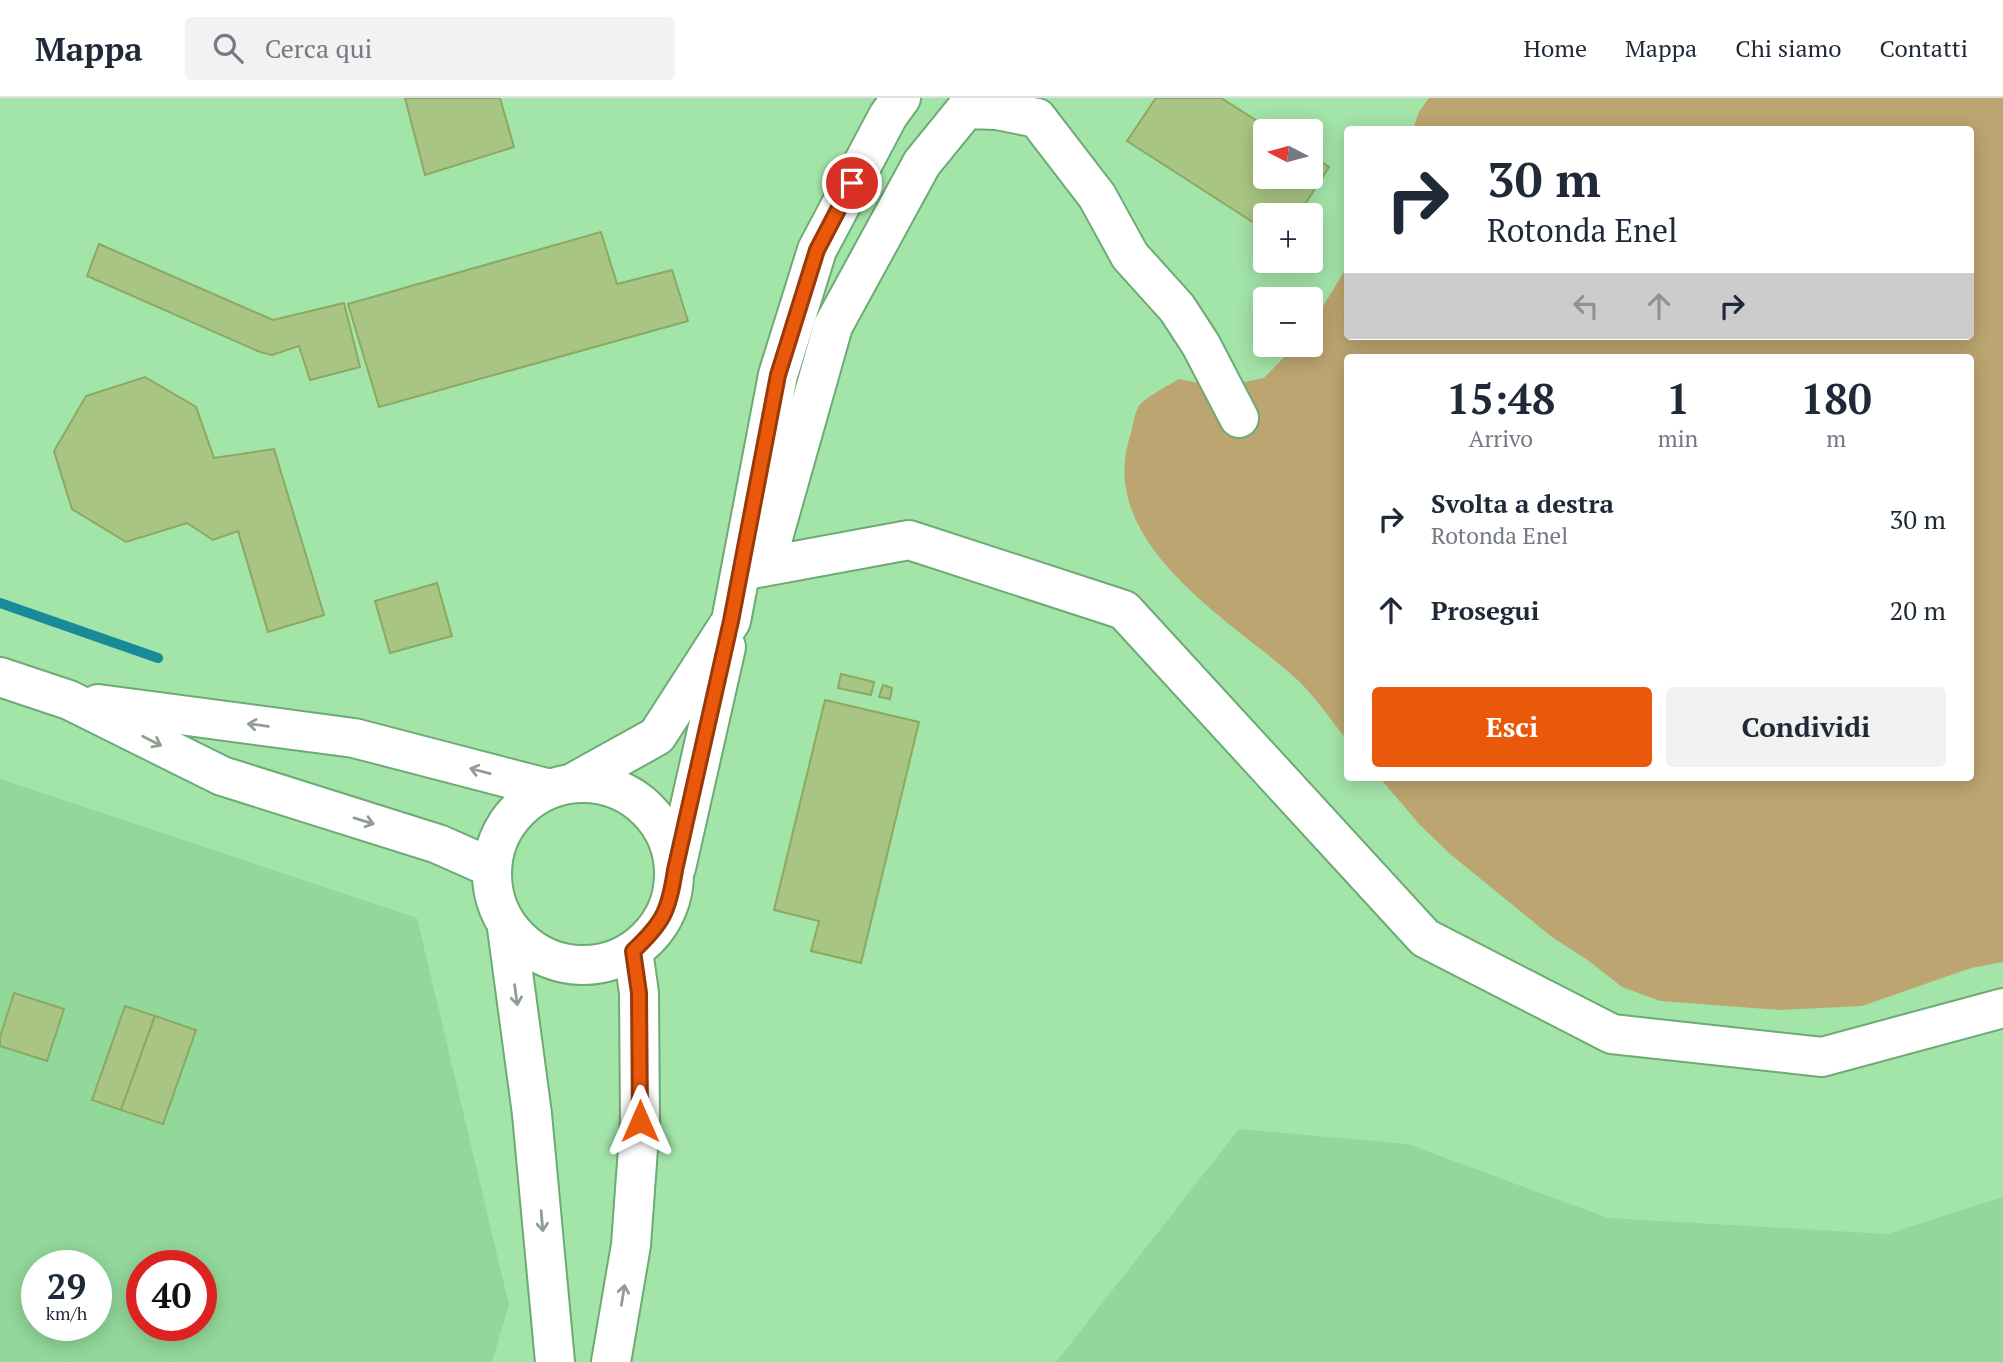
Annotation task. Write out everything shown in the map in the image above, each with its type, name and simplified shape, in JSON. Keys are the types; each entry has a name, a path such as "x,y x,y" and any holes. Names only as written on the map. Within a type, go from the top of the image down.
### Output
{"street":[{"path":"753,568 778,375 817,250 888,116 901,98"},
{"path":"507,928 533,952 565,965 600,964 633,951 656,930 671,902 675,870 731,621 753,568 833,326 922,163 971,103 1037,118 1097,197 1130,256 1177,308 1201,345 1239,418"},
{"path":"753,568 909,540 1124,610 1424,938 1612,1034 1822,1057 2003,1008"},
{"path":"555,1362 532,1114 507,928 494,899 490,867 507,820 561,785 657,736 731,621"},
{"path":"0,677 69,700 222,776 438,844 490,867"},
{"path":"69,700 354,738 561,785 612,786 644,805 666,834 675,870"},
{"path":"611,1362 631,1245 640,1121 639,993 633,951"}],"shaded area":[{"path":"1429,98 2003,98 2003,962 1971,968 1862,1006 1780,1010 1660,1001 1622,987 1552,937 1450,854 1420,825 1382,781 1974,781 1974,354 1344,354 1344,736 1300,682 1203,602 1174,574 1149,543 1132,510 1124,474 1130,436 1139,406 1179,379 1220,387 1264,378 1284,357 1323,357 1323,306 1344,272 1344,340 1974,340 1974,126 1414,126 1419,112"},
{"path":"0,779 417,918 509,1305 492,1362 0,1362"},
{"path":"1239,1129 1408,1144 1608,1218 1887,1234 2003,1197 2003,1362 1056,1362"}],"building":[{"path":"405,98 500,98 514,147 425,175"},
{"path":"1156,98 1221,98 1254,119 1253,189 1315,189 1306,203 1253,203 1253,222 1127,141"},
{"path":"1323,163 1329,167 1323,176"},
{"path":"601,232 617,284 672,270 688,321 379,407 348,304"},
{"path":"99,244 273,320 344,303 360,367 310,380 299,346 272,355 260,352 87,276"},
{"path":"145,377 196,407 214,458 274,449 324,615 268,632 238,531 213,540 187,523 126,542 72,509 54,451 86,396"},
{"path":"437,583 452,636 390,653 375,601"},
{"path":"841,674 874,682 871,695 838,688"},
{"path":"883,685 892,688 890,699 879,697"},
{"path":"825,700 919,722 861,963 811,951 819,921 774,910"},
{"path":"14,993 64,1009 47,1061 0,1046 0,1037"},
{"path":"125,1006 155,1016 121,1110 92,1100"},
{"path":"155,1016 196,1030 163,1124 121,1110"}],"waterway":[{"path":"0,603 158,658"}],"route":[{"path":"640,1121 639,993 633,951 656,930 671,902 675,870 731,621 778,375 817,250 852,183"}]}
